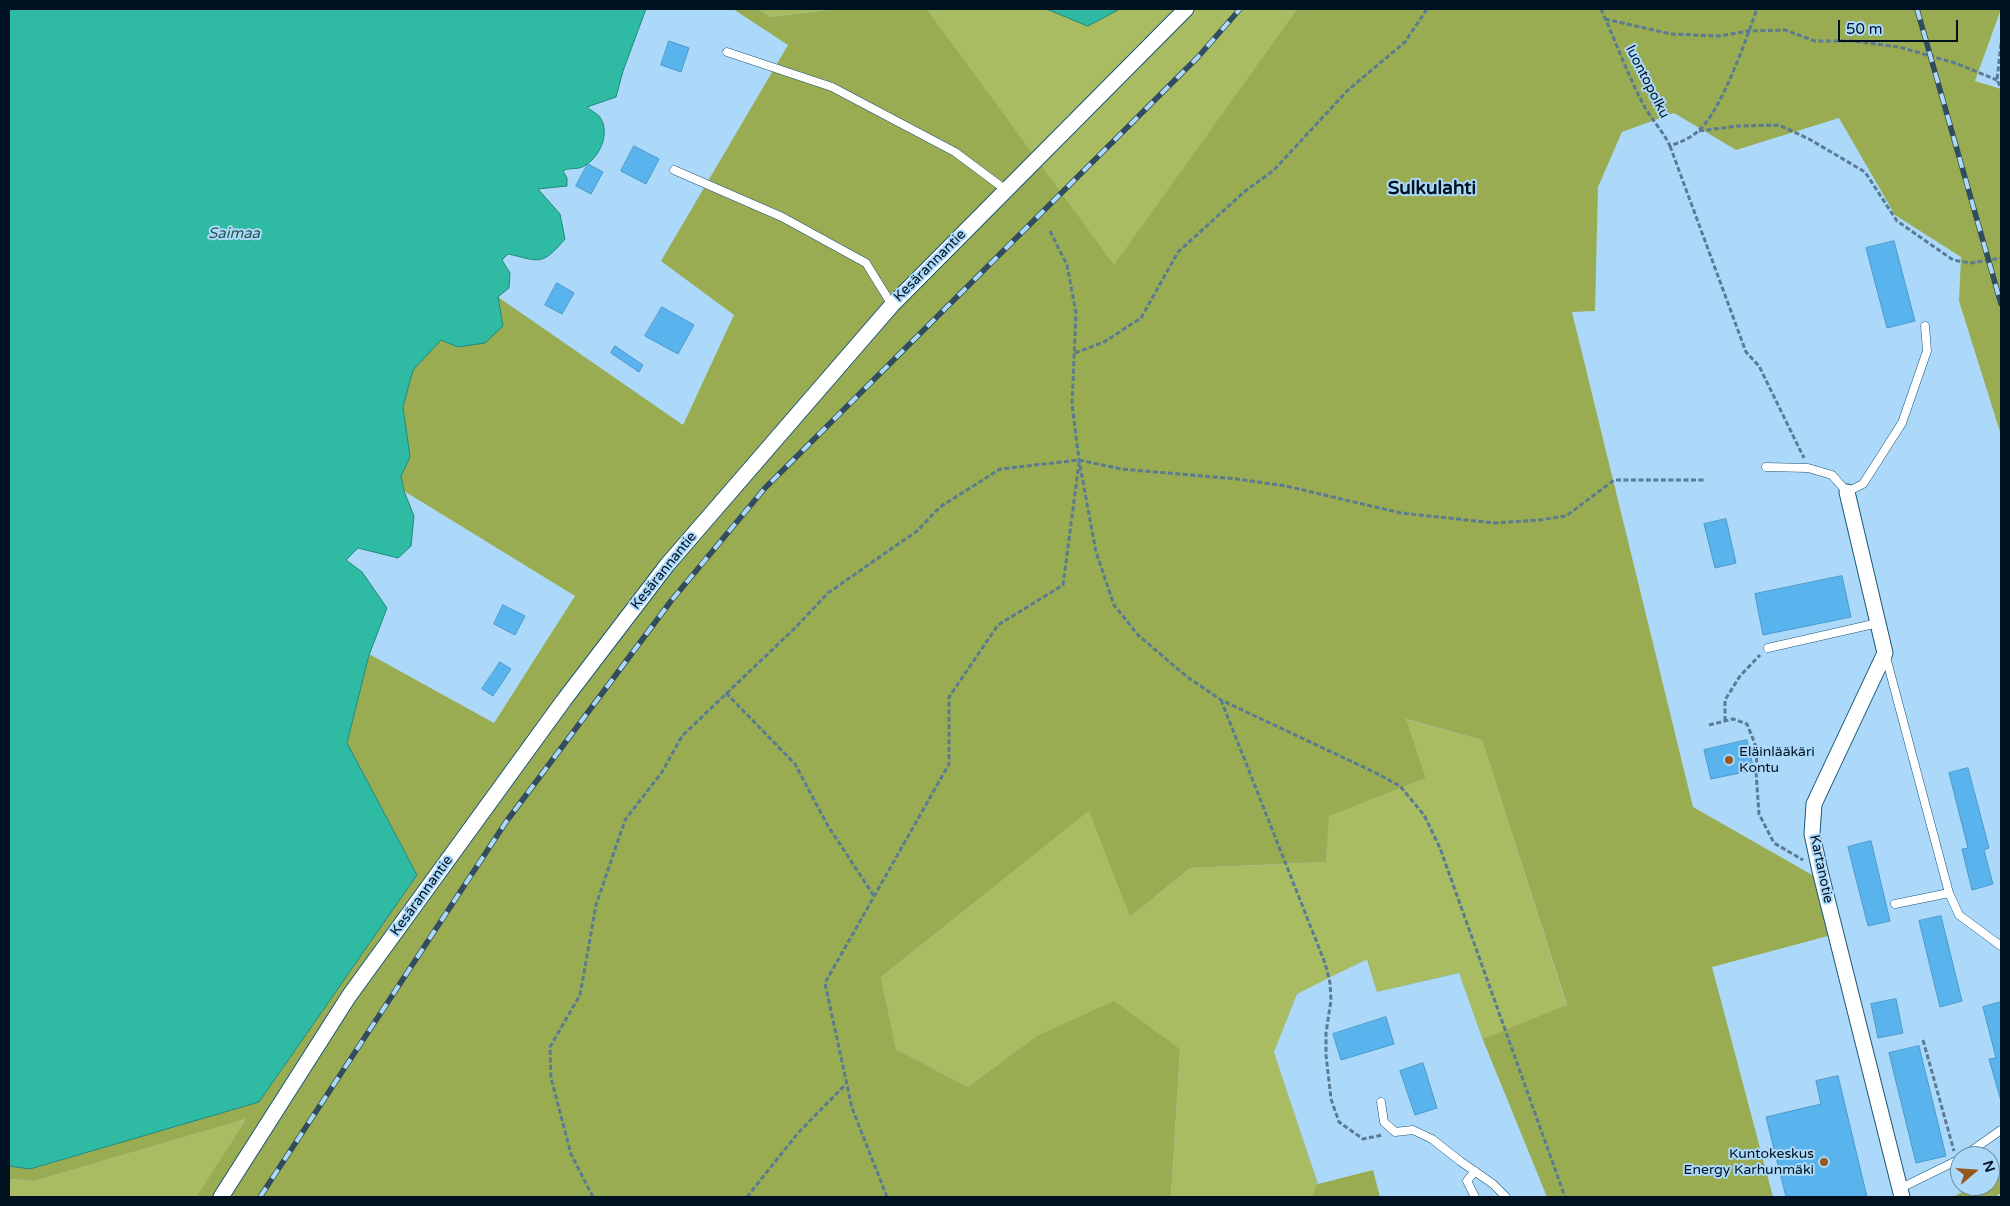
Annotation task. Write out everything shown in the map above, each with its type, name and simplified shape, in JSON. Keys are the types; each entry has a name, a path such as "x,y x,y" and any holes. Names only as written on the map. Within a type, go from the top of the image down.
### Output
{"street":[{"name":"Kesärannantie","path":"221,1197 349,996 564,700 667,566 892,305 1186,9"},
{"path":"1847,492 1885,652"},
{"name":"Kartanotie","path":"1885,652 1814,804 1812,834 1900,1193"}],"lane":[{"path":"727,52 832,87 955,152 1006,190"},
{"path":"674,170 782,216 866,263 892,305"},
{"path":"1766,467 1808,468 1832,476 1847,492 1863,484 1902,423 1927,351 1925,326"},
{"path":"1768,648 1878,623"},
{"path":"1885,652 1949,893 1959,915 2001,946"},
{"path":"1895,904 1949,893"},
{"path":"1381,1102 1384,1122 1395,1132 1414,1130 1432,1139 1493,1184 1506,1197"},
{"path":"1978,1146 2001,1130"},
{"path":"1900,1193 1950,1165"},
{"path":"1475,1172 1467,1181 1475,1197"}],"path":[{"path":"1075,353 1104,342 1141,318 1178,252 1244,192 1274,170 1348,90 1406,42 1427,9"},
{"name":"luontopolku","path":"1601,9 1644,106 1658,129 1666,137 1670,146 1746,352 1759,366 1808,468"},
{"path":"1670,146 1685,141 1699,131 1716,106 1735,67 1757,9"},
{"path":"1605,19 1671,34 1719,36 1749,31 1785,30 1815,41 1854,41 1899,47 1955,63 1997,80"},
{"path":"2001,44 1997,80 2001,88"},
{"path":"1699,131 1738,126 1779,125 1809,139 1865,172 1897,222 1953,260 1971,263 2001,258"},
{"path":"1050,231 1067,265 1076,313 1072,404 1079,460 1096,552 1104,581 1114,605 1138,635 1186,676 1221,700 1400,786 1424,815 1440,848 1565,1197"},
{"path":"887,1197 852,1108 825,983 949,764 949,696 998,625 1063,585 1079,460"},
{"path":"593,1197 571,1154 551,1078 550,1047 580,995 596,905 625,820 662,772 682,736 828,593 917,531 940,507 1000,469 1079,460 1121,469 1266,483 1401,513 1495,523 1566,516 1614,480 1704,480"},
{"path":"1725,721 1725,700 1740,676 1768,648"},
{"path":"726,693 795,764 828,826 874,896"},
{"path":"1221,700 1325,963 1330,984 1331,1000 1326,1033 1326,1055 1332,1099 1339,1122 1363,1139 1395,1132"},
{"path":"1708,725 1733,719 1747,724 1757,749 1756,772 1759,814 1774,843 1820,871"},
{"path":"1923,1040 1954,1146"},
{"path":"747,1197 798,1133 847,1083"}],"shaded area":[{"path":"733,9 758,9 771,17 837,9 927,9 1114,265 1297,9 2001,9 1975,81 2001,89 2001,435 1959,301 1961,257 1895,215 1839,118 1736,150 1674,113 1622,132 1598,187 1595,311 1572,312 1693,807 1814,876 1828,936 1712,967 1773,1197 1547,1197 1483,1040 1459,973 1377,992 1459,972 1483,1039 1567,1005 1482,740 1406,719 1426,778 1329,816 1326,862 1190,868 1130,917 1089,811 881,977 896,1049 968,1087 1035,1037 1114,1001 1180,1049 1171,1197 196,1197 246,1119 34,1181 9,1179 9,1166 30,1169 259,1102 417,875 347,743 369,654 494,723 575,596 404,491 401,476 410,457 403,407 413,370 441,340 459,347 503,326 498,297 683,425 734,315 661,261 788,45"},
{"path":"758,9 837,9 771,17"},
{"path":"927,9 1297,9 1114,266"},
{"path":"1405,719 1482,740 1567,1006 1483,1040 1459,972 1377,992 1367,959 1296,994 1274,1052 1317,1185 1312,1197 1171,1197 1180,1049 1035,1037 968,1087 896,1049 881,977 1090,810 1130,917 1190,868 1326,862 1328,816 1426,778"},
{"path":"1367,959 1368,959 1377,992"},
{"path":"1332,977 1297,994 1274,1052 1296,994"},
{"path":"1274,1052 1318,1184 1373,1170 1380,1197 1312,1197 1317,1184"},
{"path":"246,1119 196,1197 9,1197 9,1179 34,1181"},
{"path":"2001,1171 2000,1194 2000,1172"},
{"path":"1955,1196 1996,1196 1995,1197 1953,1197"}],"water":[{"name":"Saimaa","path":"9,9 646,9 623,71 616,97 587,107 599,116 603,122 604,137 598,152 594,158 582,167 563,171 567,178 567,186 538,189 560,214 565,239 550,254 540,260 508,254 502,260 510,273 509,288 498,297 503,326 485,343 458,347 441,340 413,370 403,407 410,457 401,476 404,491 414,516 411,546 398,558 358,548 346,560 362,572 387,608 369,655 347,743 417,875 259,1102 30,1169 9,1166"},
{"path":"1047,9 1120,9 1088,26"}],"building":[{"path":"669,41 689,48 681,72 661,65"},
{"path":"634,146 659,159 646,184 621,171"},
{"path":"588,164 603,172 591,194 576,186"},
{"path":"1894,241 1915,321 1887,328 1866,248"},
{"path":"557,283 574,293 562,314 545,305"},
{"path":"662,307 694,325 678,354 645,336"},
{"path":"615,346 643,365 639,372 611,353"},
{"path":"1726,519 1736,563 1715,568 1704,524"},
{"path":"1842,576 1851,617 1763,635 1755,594"},
{"path":"503,605 525,616 515,635 494,624"},
{"path":"500,662 511,669 493,696 482,689"},
{"name":"Eläinlääkäri Kontu","path":"1747,740 1754,770 1711,779 1704,750"},
{"path":"1968,768 1989,848 1984,850 1993,884 1972,890 1962,849 1968,848 1949,773"},
{"path":"1871,841 1890,921 1868,926 1848,847"},
{"path":"1941,916 1962,1001 1940,1007 1919,921"},
{"path":"1896,999 1903,1033 1878,1038 1871,1004"},
{"path":"2001,1002 2001,1101 1989,1059 1996,1058 1983,1007"},
{"path":"1386,1017 1394,1044 1341,1060 1333,1034"},
{"path":"1919,1046 1946,1156 1916,1163 1889,1053"},
{"path":"1423,1063 1437,1108 1415,1115 1400,1071"},
{"path":"1838,1076 1867,1197 1786,1197 1766,1117 1821,1104 1816,1081"}],"railway":[{"path":"260,1197 506,822 671,601 765,488 1198,57 1240,9"},
{"path":"1917,9 2001,304"}],"place":[{"name":"Eläinlääkäri Kontu","path":"1729,760"},
{"name":"Kuntokeskus Energy Karhunmäki","path":"1824,1162"}],"district":[{"name":"Sulkulahti","path":"1432,189"}]}
